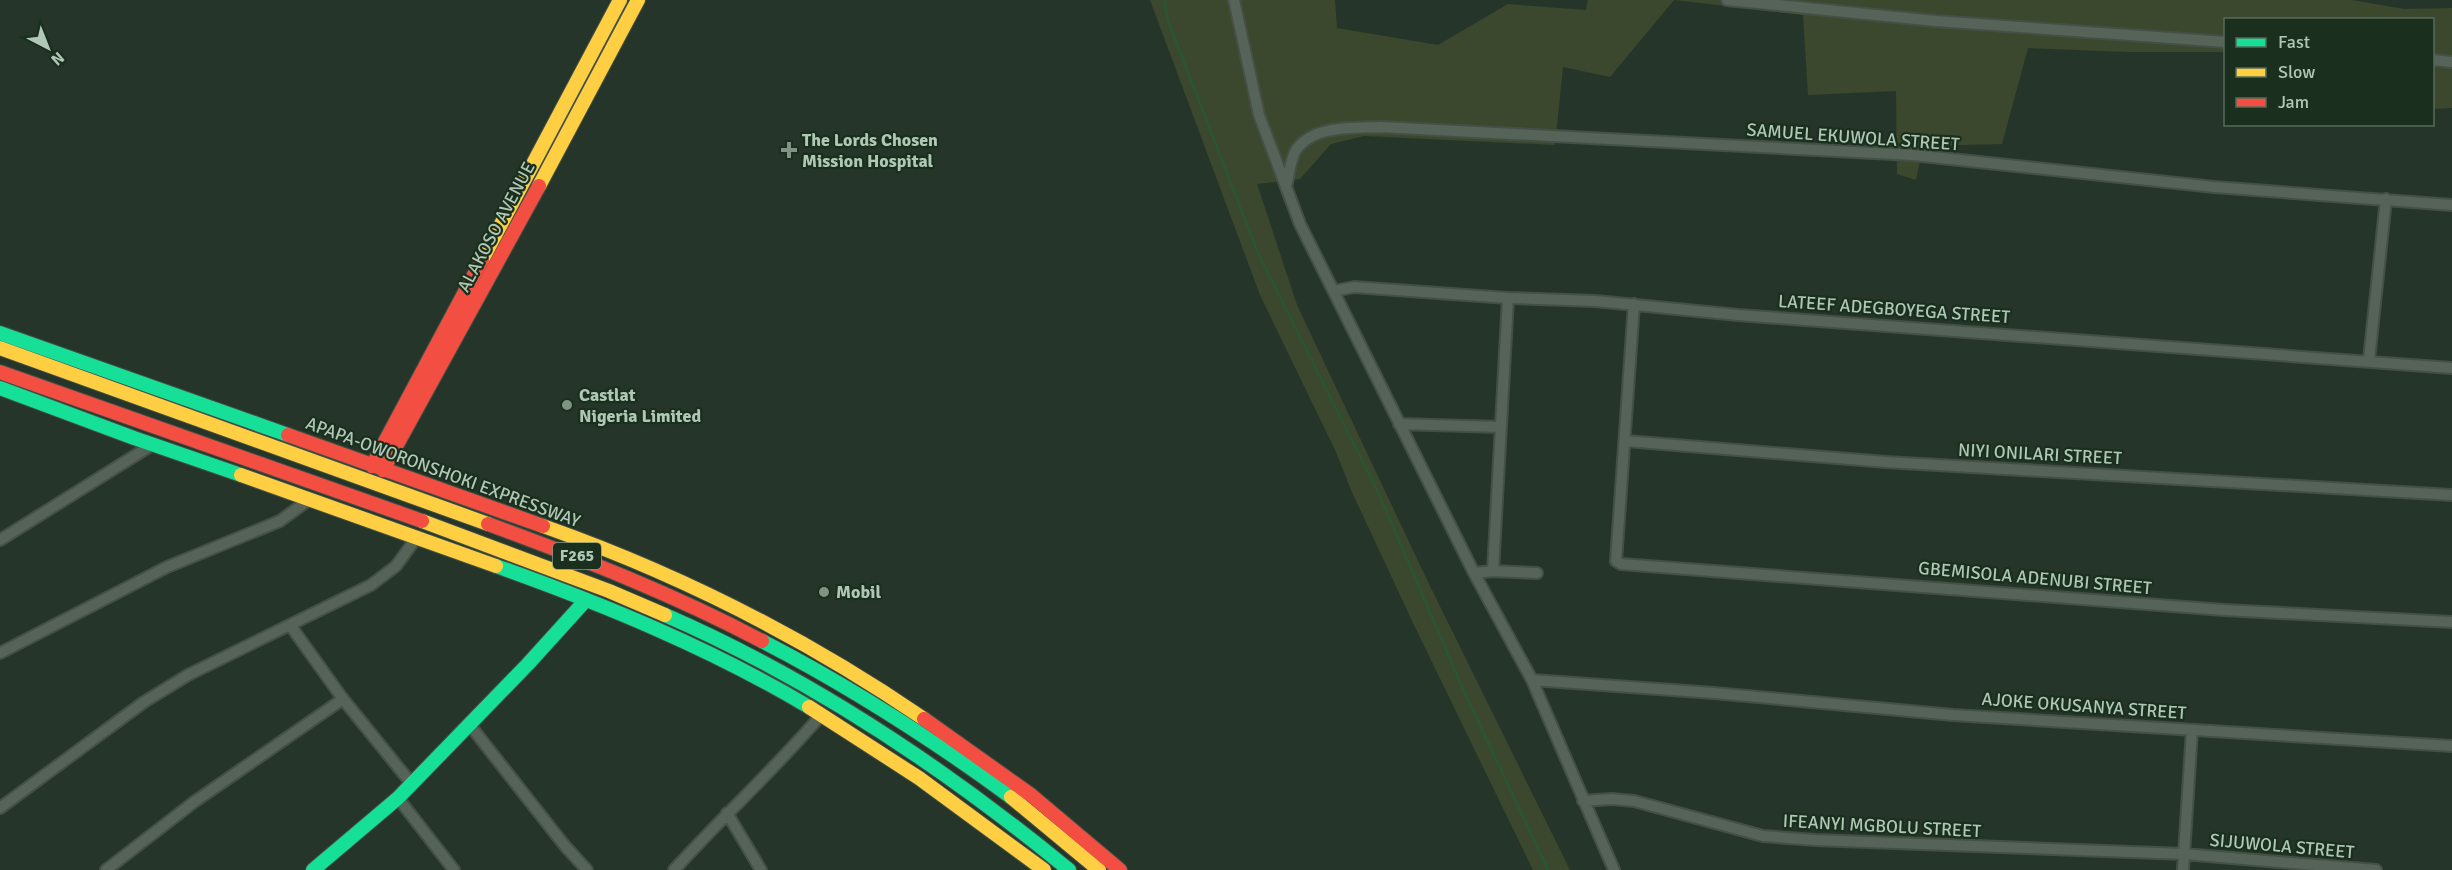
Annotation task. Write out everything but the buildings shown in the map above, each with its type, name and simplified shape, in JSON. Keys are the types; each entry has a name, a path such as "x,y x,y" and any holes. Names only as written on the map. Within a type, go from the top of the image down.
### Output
{"main road":[{"name":"ALAKOSO AVENUE","path":"377,468 620,0"},
{"name":"ALAKOSO AVENUE","path":"377,468 520,223 638,0"},
{"name":"APAPA-OWORONSHOKI EXPRESSWAY","path":"0,333 555,530 675,580 761,620 837,663 908,708 1120,870"},
{"name":"APAPA-OWORONSHOKI EXPRESSWAY","path":"0,348 549,546 713,615 831,677 975,770 1027,800 1099,870"},
{"name":"F265","path":"0,372 261,462 609,591 703,632 814,690 905,746 1013,824 1069,870"},
{"path":"0,388 152,445 417,537 586,600 695,645 822,714 927,782 1044,870"},
{"path":"549,546 555,530"},
{"path":"313,870 398,798 528,664 586,600"},
{"path":"804,704 814,690"}],"street":[{"path":"1234,0 1259,115 1300,224 1474,573 1532,680 1614,870"},
{"path":"1726,0 1835,5 1936,21 2224,42"},
{"path":"2434,60 2452,62"},
{"name":"SAMUEL EKUWOLA STREET","path":"1286,188 1295,151 1304,142 1329,131 1381,127 1913,155 2214,187 2452,205"},
{"path":"2369,360 2386,199"},
{"name":"LATEEF ADEGBOYEGA STREET","path":"1334,291 1354,287 1634,304 1738,315 2369,360 2452,368"},
{"path":"1493,571 1508,298"},
{"path":"1626,441 1634,304"},
{"path":"1399,424 1501,427"},
{"name":"NIYI ONILARI STREET","path":"1626,441 1886,462 2452,495"},
{"name":"GBEMISOLA ADENUBI STREET","path":"1626,441 1617,561 1621,564 2223,610 2452,622"},
{"path":"0,540 152,445"},
{"path":"0,653 167,567 280,521 310,499"},
{"path":"0,808 144,702 188,675 329,607 382,578 396,566 417,537"},
{"path":"1474,573 1493,571 1537,573"},
{"path":"290,626 343,699 411,783"},
{"name":"AJOKE OKUSANYA STREET","path":"1532,680 1714,693 1953,715 2452,746"},
{"path":"106,870 194,802 343,699"},
{"path":"674,870 801,739 822,714"},
{"path":"469,724 564,846 587,870"},
{"path":"2183,870 2192,730"},
{"path":"398,798 454,870"},
{"name":"IFEANYI MGBOLU STREET","path":"1583,801 1612,799 1634,801 1763,836 2184,854"},
{"path":"727,813 761,870"},
{"name":"SIJUWOLA STREET","path":"2184,854 2376,870"}],"green space":[{"path":"1150,0 1335,0 1337,28 1438,45 1508,4 1586,10 1588,0 1674,0 1610,77 1563,67 1555,145 1364,136 1331,144 1300,179 1257,184 1297,305 1428,582 1570,870 1533,870 1414,625 1351,490 1336,452 1260,295"},
{"path":"1674,0 2352,0 2404,9 2452,8 2452,108 2434,109 2434,18 2224,18 2224,52 2128,52 2028,48 2002,144 1923,146 1916,180 1897,174 1896,91 1808,95 1803,15"}],"waterway":[{"path":"1164,0 1168,21 1258,253 1379,494 1462,687 1548,870"}],"traffic: fast":[{"path":"0,333 288,435"},
{"path":"0,388 241,475"},
{"path":"496,566 656,629 734,666 809,707"},
{"path":"313,870 398,798 528,664 586,600"},
{"path":"665,615 773,668 876,728 974,796 1069,870"},
{"path":"762,641 890,714 1011,797"}],"traffic: slow":[{"path":"482,260 620,0"},
{"path":"539,186 638,0"},
{"path":"0,348 488,524"},
{"path":"241,475 496,566"},
{"path":"422,521 609,591 665,615"},
{"path":"543,526 642,565 740,610 834,662 924,719"},
{"path":"809,707 919,778 1044,870"},
{"path":"1011,797 1099,870"}],"traffic: jam":[{"path":"383,470 539,186"},
{"path":"372,466 482,260"},
{"path":"0,372 422,521"},
{"path":"288,435 543,526"},
{"path":"488,524 627,578 696,608 762,641"},
{"path":"924,719 1031,795 1120,870"}],"place":[{"name":"The Lords Chosen Mission Hospital","path":"789,150"},
{"name":"Castlat Nigeria Limited","path":"567,405"},
{"name":"Mobil","path":"824,592"}]}
